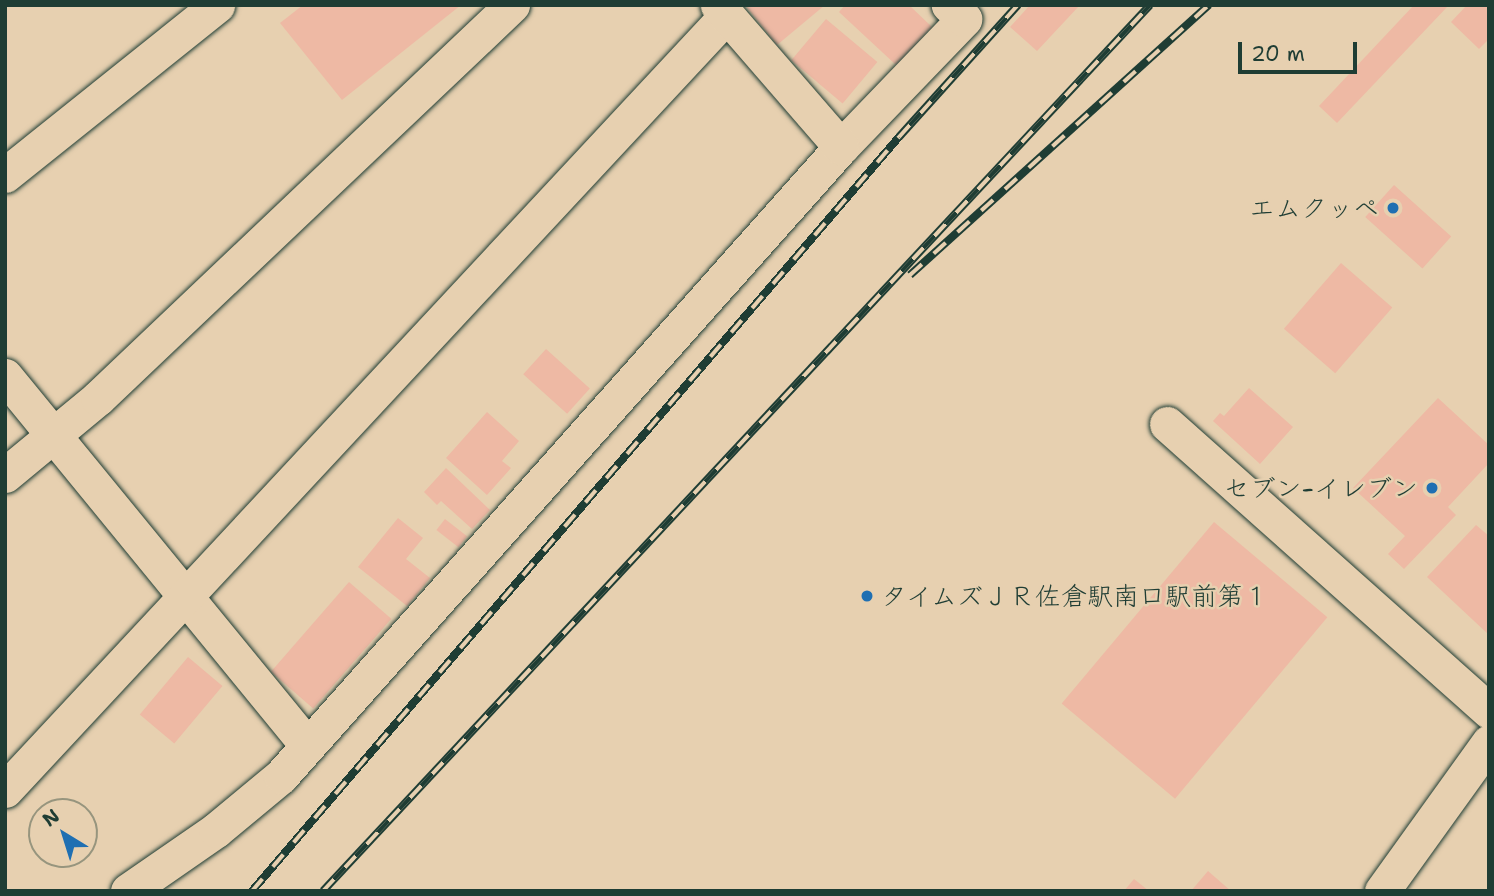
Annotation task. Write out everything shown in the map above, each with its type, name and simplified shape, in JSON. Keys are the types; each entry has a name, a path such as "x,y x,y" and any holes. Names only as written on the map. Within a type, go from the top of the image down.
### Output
{"street":[{"path":"5,175 217,5"},
{"path":"5,475 56,435 512,5"},
{"path":"128,891 216,830 281,776 841,147 964,19 949,5"},
{"path":"5,790 722,10 841,147"},
{"path":"5,376 308,746"},
{"path":"1167,424 1489,712"},
{"path":"1382,891 1489,742"}],"building":[{"path":"303,5 461,5 342,100 280,23"},
{"path":"745,5 825,5 777,45"},
{"path":"845,5 909,5 932,27 896,65 839,12"},
{"path":"1030,5 1080,5 1037,51 1010,27"},
{"path":"1414,5 1449,5 1337,123 1319,106"},
{"path":"1467,5 1489,5 1489,39 1479,49 1451,22"},
{"path":"826,19 877,62 843,103 791,60"},
{"path":"1394,185 1451,237 1422,268 1365,217"},
{"path":"1341,263 1392,308 1335,373 1284,329"},
{"path":"546,349 590,388 567,414 523,374"},
{"path":"1249,388 1293,427 1260,464 1213,421 1220,413 1224,416"},
{"path":"1438,398 1489,445 1489,463 1448,507 1456,515 1404,569 1388,554 1405,536 1353,488"},
{"path":"487,412 519,441 502,461 511,468 487,495 446,458"},
{"path":"446,468 490,510 472,529 441,501 437,505 424,492"},
{"path":"398,518 423,538 406,559 430,578 407,606 358,567"},
{"path":"445,519 467,536 458,547 436,530"},
{"path":"1214,522 1327,617 1175,799 1062,704"},
{"path":"1476,525 1489,536 1489,635 1427,577"},
{"path":"349,582 391,619 313,709 271,672"},
{"path":"188,657 222,686 174,743 140,714"},
{"path":"1208,871 1231,891 1191,891"},
{"path":"1134,879 1149,891 1124,891"}],"railway":[{"path":"252,891 899,137 1018,5"},
{"path":"323,891 1150,5"},
{"path":"910,275 1209,5"}],"place":[{"name":"エムクッペ","path":"1393,208"},
{"name":"セブン-イレブン","path":"1432,488"},
{"name":"タイムズＪＲ佐倉駅南口駅前第１","path":"867,596"}]}
